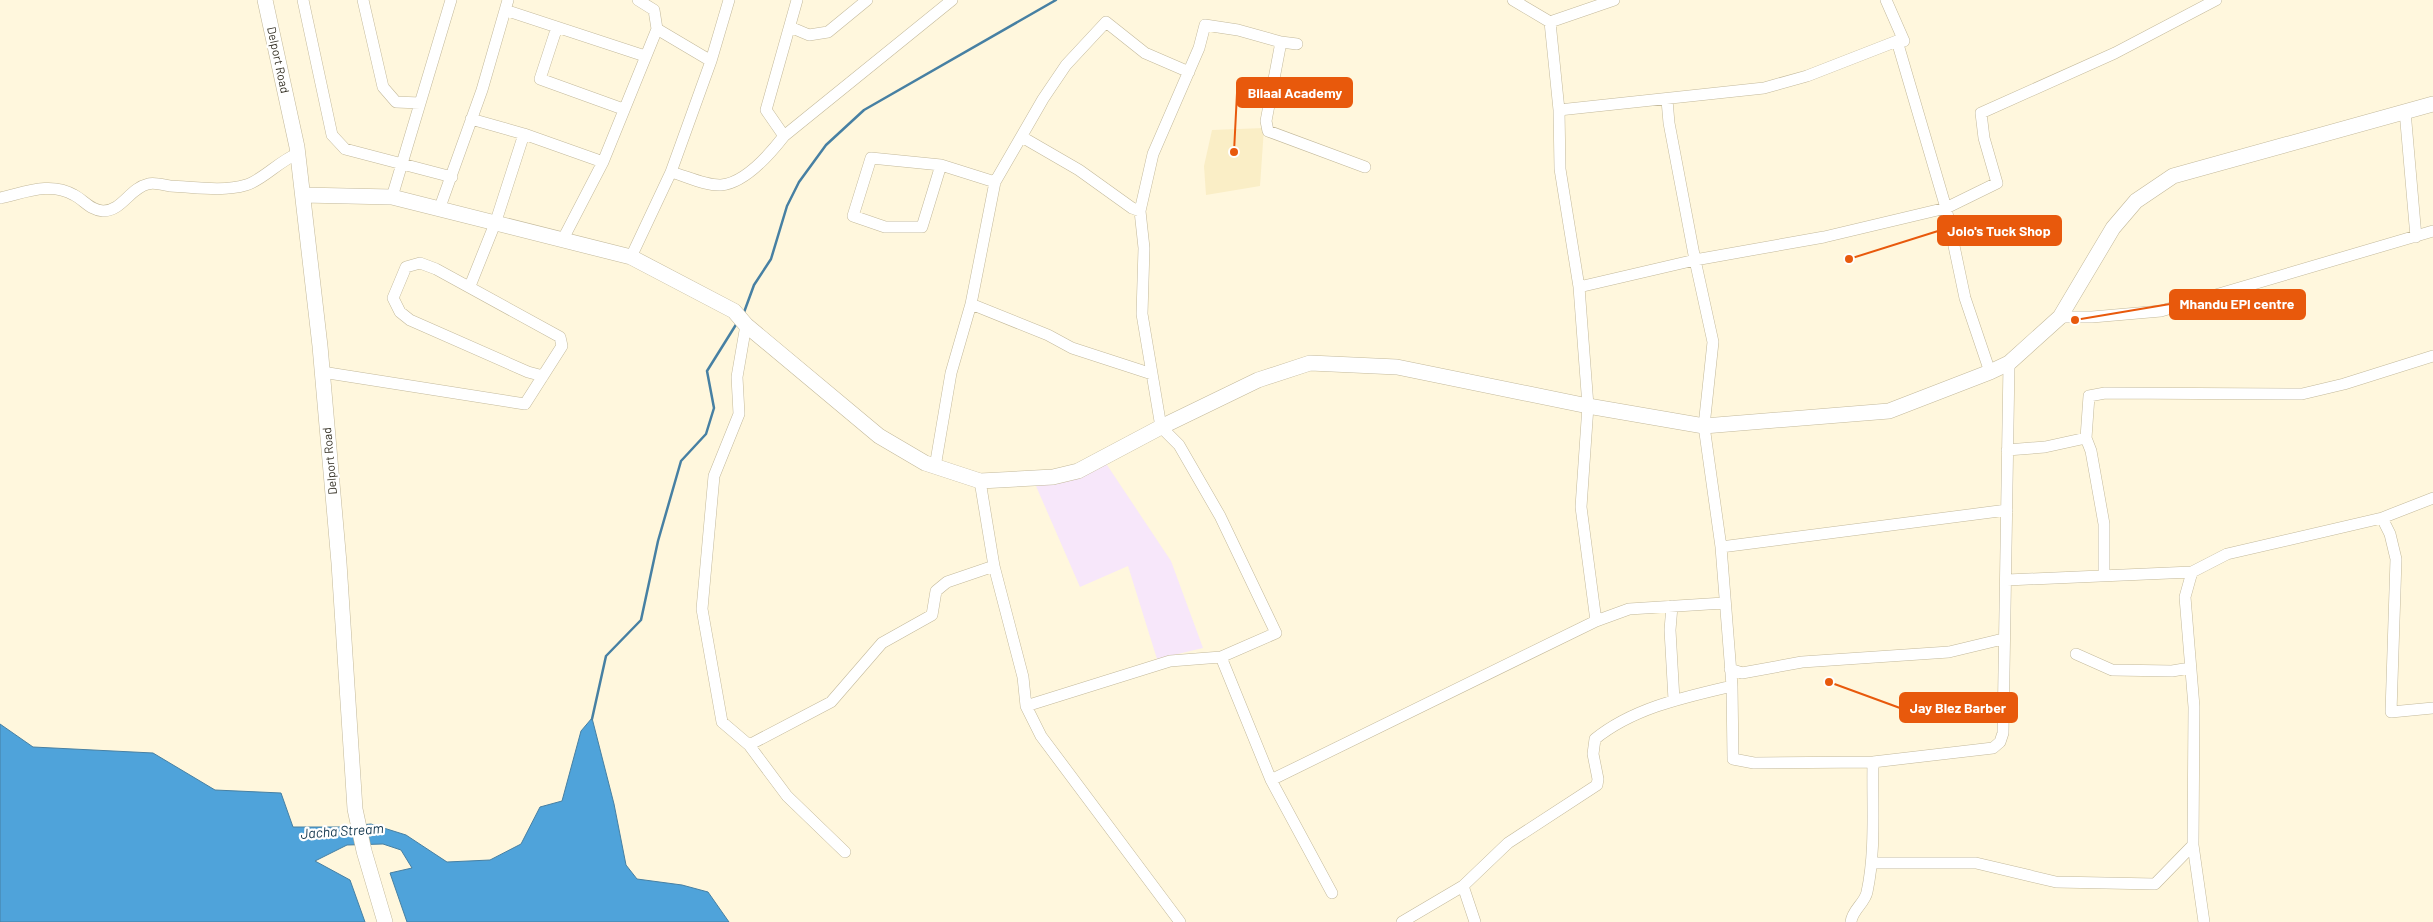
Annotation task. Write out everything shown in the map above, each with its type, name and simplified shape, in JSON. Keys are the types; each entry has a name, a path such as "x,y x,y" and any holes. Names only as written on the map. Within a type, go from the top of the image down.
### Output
{"street":[{"name":"Delport Road","path":"265,0 297,154 303,195 322,372 339,563 357,822 385,922"},
{"path":"303,0 332,135 345,149 452,177"},
{"path":"363,0 383,87 396,102 420,103"},
{"path":"392,197 400,164 451,0"},
{"path":"563,239 603,162 656,29 655,3 638,0"},
{"path":"632,257 672,172 711,61 729,0"},
{"path":"784,136 766,110 797,0"},
{"path":"790,27 809,35 828,32 867,0"},
{"path":"1513,0 1550,22 1614,0"},
{"path":"1558,110 1667,100 1764,88 1807,76 1897,41 1904,41 1886,0"},
{"path":"1579,287 1695,260 1824,237 1946,208 1996,183 1984,138 1981,113 2115,53 2216,0"},
{"path":"672,172 719,185 732,183 766,159 784,136 946,2"},
{"path":"440,207 482,90 506,5 557,27 646,56"},
{"path":"935,467 951,373 971,304 995,182 1043,99 1066,65 1106,22 1145,54 1189,72"},
{"path":"1550,22 1558,110 1560,170 1579,287 1588,406 1581,507 1596,621"},
{"path":"1026,706 1170,660 1221,657 1276,633 1220,516 1180,445 1162,426 1142,314 1144,248 1140,211 1153,154 1189,72 1205,26 1238,30 1281,42 1298,44"},
{"path":"557,27 540,79 623,109"},
{"path":"656,29 711,61"},
{"path":"1897,41 1946,208 1965,298 1990,372"},
{"path":"1281,42 1266,121 1268,131 1365,167"},
{"path":"1667,100 1695,260 1713,342 1704,426 1721,547 1732,686 1734,759 1754,762 1873,762 1993,748 2000,742 2003,733 2003,639 2007,580 2009,362"},
{"path":"303,195 392,197 496,221 632,257 734,311 746,324 879,436 935,467 980,480 1053,477 1078,471 1162,426 1258,380 1310,363 1397,367 1588,406 1704,426 1889,411 1990,372 2009,362 2060,317 2113,228 2136,201 2173,176 2433,104"},
{"path":"2405,111 2416,236"},
{"path":"471,120 524,134 603,162"},
{"path":"470,286 496,221 524,134"},
{"path":"1022,137 1079,170 1132,208 1140,211"},
{"path":"0,198 36,188 52,189 73,194 89,206 103,211 116,207 130,194 148,184 219,189 247,185 265,175 277,164 297,154"},
{"path":"941,165 922,227 886,227 853,216 871,158 941,165 995,182"},
{"path":"2060,317 2092,317 2161,311 2433,231"},
{"path":"322,372 525,404 543,376 562,346 560,337 489,300 470,286 420,263 406,267 394,298 400,312 410,320 528,372 543,376"},
{"path":"971,304 1048,335 1072,348 1152,374"},
{"path":"746,324 737,377 739,414 714,476 702,609 722,722 749,745 787,796 845,852"},
{"path":"2104,575 2104,524 2091,451 2086,438 2089,396 2114,393 2302,394 2344,384 2433,356"},
{"path":"2007,450 2044,447 2086,438"},
{"path":"980,480 994,566 1023,678 1026,706 1042,736 1180,922"},
{"path":"2007,580 2192,572 2227,554 2382,518 2433,498"},
{"path":"1721,547 2007,510"},
{"path":"2382,518 2390,534 2396,558 2391,712 2433,708"},
{"path":"749,745 831,702 882,643 932,615 936,592 947,582 994,566"},
{"path":"2192,572 2185,597 2194,707 2193,845 2204,922"},
{"path":"1271,780 1596,621 1629,609 1724,603"},
{"path":"1672,606 1670,630 1674,700"},
{"path":"1730,669 1742,673 1802,662 1949,652 2003,639"},
{"path":"2076,654 2112,670 2172,671 2190,668"},
{"path":"1221,657 1271,780 1332,894"},
{"path":"1402,922 1463,886 1508,843 1597,785 1598,779 1593,754 1595,739 1611,726 1674,700 1732,686"},
{"path":"1851,922 1852,917 1866,895 1872,863 1873,762"},
{"path":"1872,863 1976,863 2056,882 2154,884 2193,845"},
{"path":"1463,886 1475,922"}],"shaded area":[{"path":"1264,128 1260,186 1206,195 1204,166 1212,130"},
{"path":"1105,462 1171,561 1203,648 1157,659 1128,566 1080,587 1036,486"}],"water":[{"name":"Jacha Stream","path":"592,718 614,804 626,865 637,879 682,885 708,892 729,922 407,922 390,873 412,868 401,850 383,844 347,845 315,861 350,880 365,922 0,922 0,724 33,747 153,753 215,790 281,793 293,827 338,827 371,824 406,835 447,862 490,860 521,844 540,807 562,801 581,731"}],"waterway":[{"path":"743,315 754,285 771,259 787,206 799,182 826,145 864,110 1056,0"},
{"path":"592,719 606,656 641,620 658,541 681,461 706,434 714,408 707,371 737,323"}],"place":[{"name":"Bilaal Academy","path":"1234,152"},
{"name":"Jolo's Tuck Shop","path":"1849,259"},
{"name":"Mhandu EPI centre","path":"2075,320"},
{"name":"Jay Blez Barber","path":"1829,682"}]}
